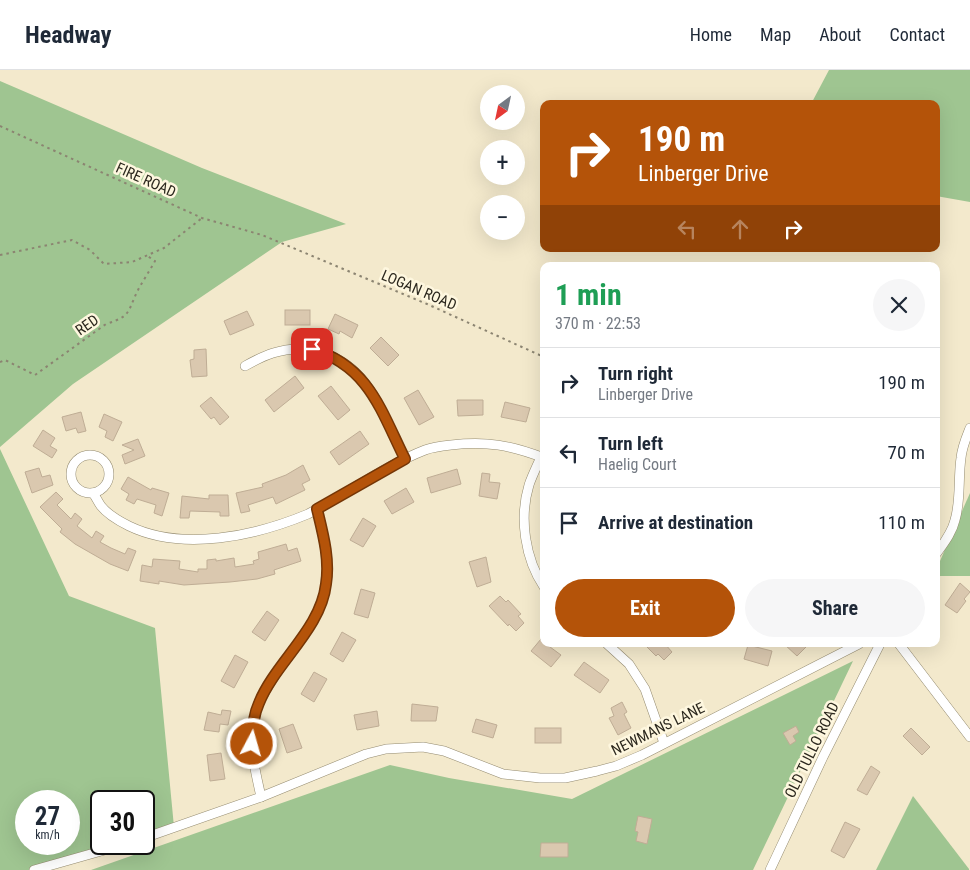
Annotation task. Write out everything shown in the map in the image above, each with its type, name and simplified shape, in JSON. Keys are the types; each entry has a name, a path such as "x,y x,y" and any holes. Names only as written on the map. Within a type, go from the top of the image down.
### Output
{"street":[{"path":"245,366 274,352 312,349 329,354 357,374 370,390 405,459"},
{"path":"940,548 949,535 958,510 960,458 970,428"},
{"path":"94,493 101,506 121,522 137,530 160,537 182,540 222,537 248,534 292,521 426,449 476,442 503,444 540,456"},
{"path":"90,454 102,458 109,469 110,475 104,487 94,493 81,491 76,487 70,475 74,463 84,455 90,454"},
{"path":"540,463 529,485 525,501 524,519 525,536 532,564 540,582"},
{"path":"261,797 252,744 253,724 259,703 268,686 309,627 323,598 326,585 326,549 317,509"},
{"path":"610,647 629,664 646,689 664,743"},
{"name":"NEWMANS LANE","path":"155,834 261,797 366,754 386,749 423,748 444,750 503,774 540,778 566,778 616,766 853,647"},
{"name":"OLD TULLO ROAD","path":"770,870 823,757 878,647"},
{"path":"901,647 970,737"},
{"path":"34,870 90,854"}],"path":[{"name":"FIRE ROAD","path":"0,126 202,218 262,235 285,246"},
{"path":"0,255 72,240 90,250 104,264 132,262 164,248 202,218"},
{"name":"LOGAN ROAD","path":"285,246 428,304 540,355"},
{"name":"RED","path":"0,362 5,360 35,375 106,324 120,320 130,309 155,261 146,256"}],"green space":[{"path":"829,70 970,70 970,202 940,197 940,100 813,100"},
{"path":"0,81 202,168 346,224 282,242 73,384 0,447"},
{"path":"0,449 69,596 155,628 174,827 155,834 155,790 90,790 90,854 34,870 0,870"},
{"path":"970,493 970,576 940,576 940,561"},
{"path":"853,661 753,870 91,870 134,855 155,855 155,848 390,765 449,778 572,799"},
{"path":"913,796 969,869 969,870 876,870"}],"building":[{"path":"285,310 310,310 310,325 285,325"},
{"path":"247,311 254,325 230,335 224,321"},
{"path":"335,314 358,325 352,338 340,331 339,334 328,329"},
{"path":"381,337 399,355 388,366 370,348"},
{"path":"206,349 207,376 192,377 190,360 194,359 194,350"},
{"path":"295,376 304,388 274,412 265,400"},
{"path":"331,386 350,410 338,420 318,396"},
{"path":"418,390 434,417 419,425 404,398"},
{"path":"211,397 229,417 220,425 214,417 211,419 200,406"},
{"path":"457,400 483,400 483,415 458,416"},
{"path":"505,402 530,408 526,422 501,417"},
{"path":"81,412 86,431 78,433 76,428 66,431 62,417"},
{"path":"104,414 122,422 113,441 105,437 107,431 99,427"},
{"path":"43,430 55,438 50,446 57,450 52,458 33,446"},
{"path":"360,431 369,444 339,465 330,452"},
{"path":"138,439 145,456 125,464 122,455 134,450 122,445"},
{"path":"303,465 310,480 302,484 305,490 276,504 273,497 248,505 250,511 241,513 236,493 263,487 262,484 286,475"},
{"path":"39,468 42,477 50,475 53,485 32,493 25,472"},
{"path":"457,469 461,484 431,493 427,478"},
{"path":"482,473 490,474 489,482 500,483 497,499 479,496"},
{"path":"128,477 151,490 152,488 169,493 162,516 154,513 156,505 137,499 134,504 126,500 129,494 121,489"},
{"path":"406,488 414,502 392,514 384,501"},
{"path":"56,492 63,499 57,505 71,519 75,513 82,519 77,526 92,538 96,531 104,536 100,542 111,548 125,554 128,548 136,551 128,571 110,564 75,544 60,532 62,529 40,507"},
{"path":"209,495 228,495 229,516 220,516 220,512 190,511 189,518 180,518 182,496 209,499"},
{"path":"363,518 376,526 363,547 350,540"},
{"path":"286,544 288,551 297,548 301,561 274,570 275,574 257,579 184,585 159,581 159,584 140,581 142,565 152,567 153,559 180,561 179,569 198,572 198,569 207,569 207,560 216,559 216,561 234,558 235,567 254,564 253,561 259,559 258,552"},
{"path":"486,557 491,582 477,587 469,562"},
{"path":"960,583 970,592 957,613 945,605"},
{"path":"361,589 375,593 368,618 354,614"},
{"path":"500,596 506,602 508,600 521,614 518,616 524,623 516,631 509,624 508,626 489,606"},
{"path":"267,611 279,620 265,641 252,632"},
{"path":"342,632 356,640 343,662 330,654"},
{"path":"540,640 540,647 550,647 561,655 551,667 531,651"},
{"path":"647,647 668,647 672,652 664,660 658,654 656,656"},
{"path":"747,647 772,651 768,666 744,659"},
{"path":"787,647 806,647 797,656"},
{"path":"235,655 248,662 234,688 221,681"},
{"path":"584,662 609,680 600,693 574,675"},
{"path":"314,672 327,679 314,702 301,694"},
{"path":"622,702 627,712 624,714 631,728 618,735 609,718 614,716 611,708"},
{"path":"412,704 438,707 436,721 411,721"},
{"path":"222,710 231,711 228,725 220,724 219,732 204,730 208,712 221,715"},
{"path":"377,711 379,726 357,730 354,715"},
{"path":"476,719 497,725 493,738 472,732"},
{"path":"293,724 302,748 287,753 279,729"},
{"path":"796,726 799,732 793,736 796,741 790,745 783,733"},
{"path":"535,728 561,728 561,743 535,743"},
{"path":"911,728 930,747 922,755 903,736"},
{"path":"221,753 225,779 210,781 207,755"},
{"path":"871,766 880,772 867,795 857,790"},
{"path":"638,816 652,819 647,844 636,841 638,832 635,831"},
{"path":"845,822 860,829 844,858 831,851"},
{"path":"541,843 568,843 568,857 540,857"}],"route":[{"path":"252,744 253,724 259,703 268,686 309,627 323,598 326,585 326,549 317,509 405,459 370,390 357,374 329,354 312,349"}]}
